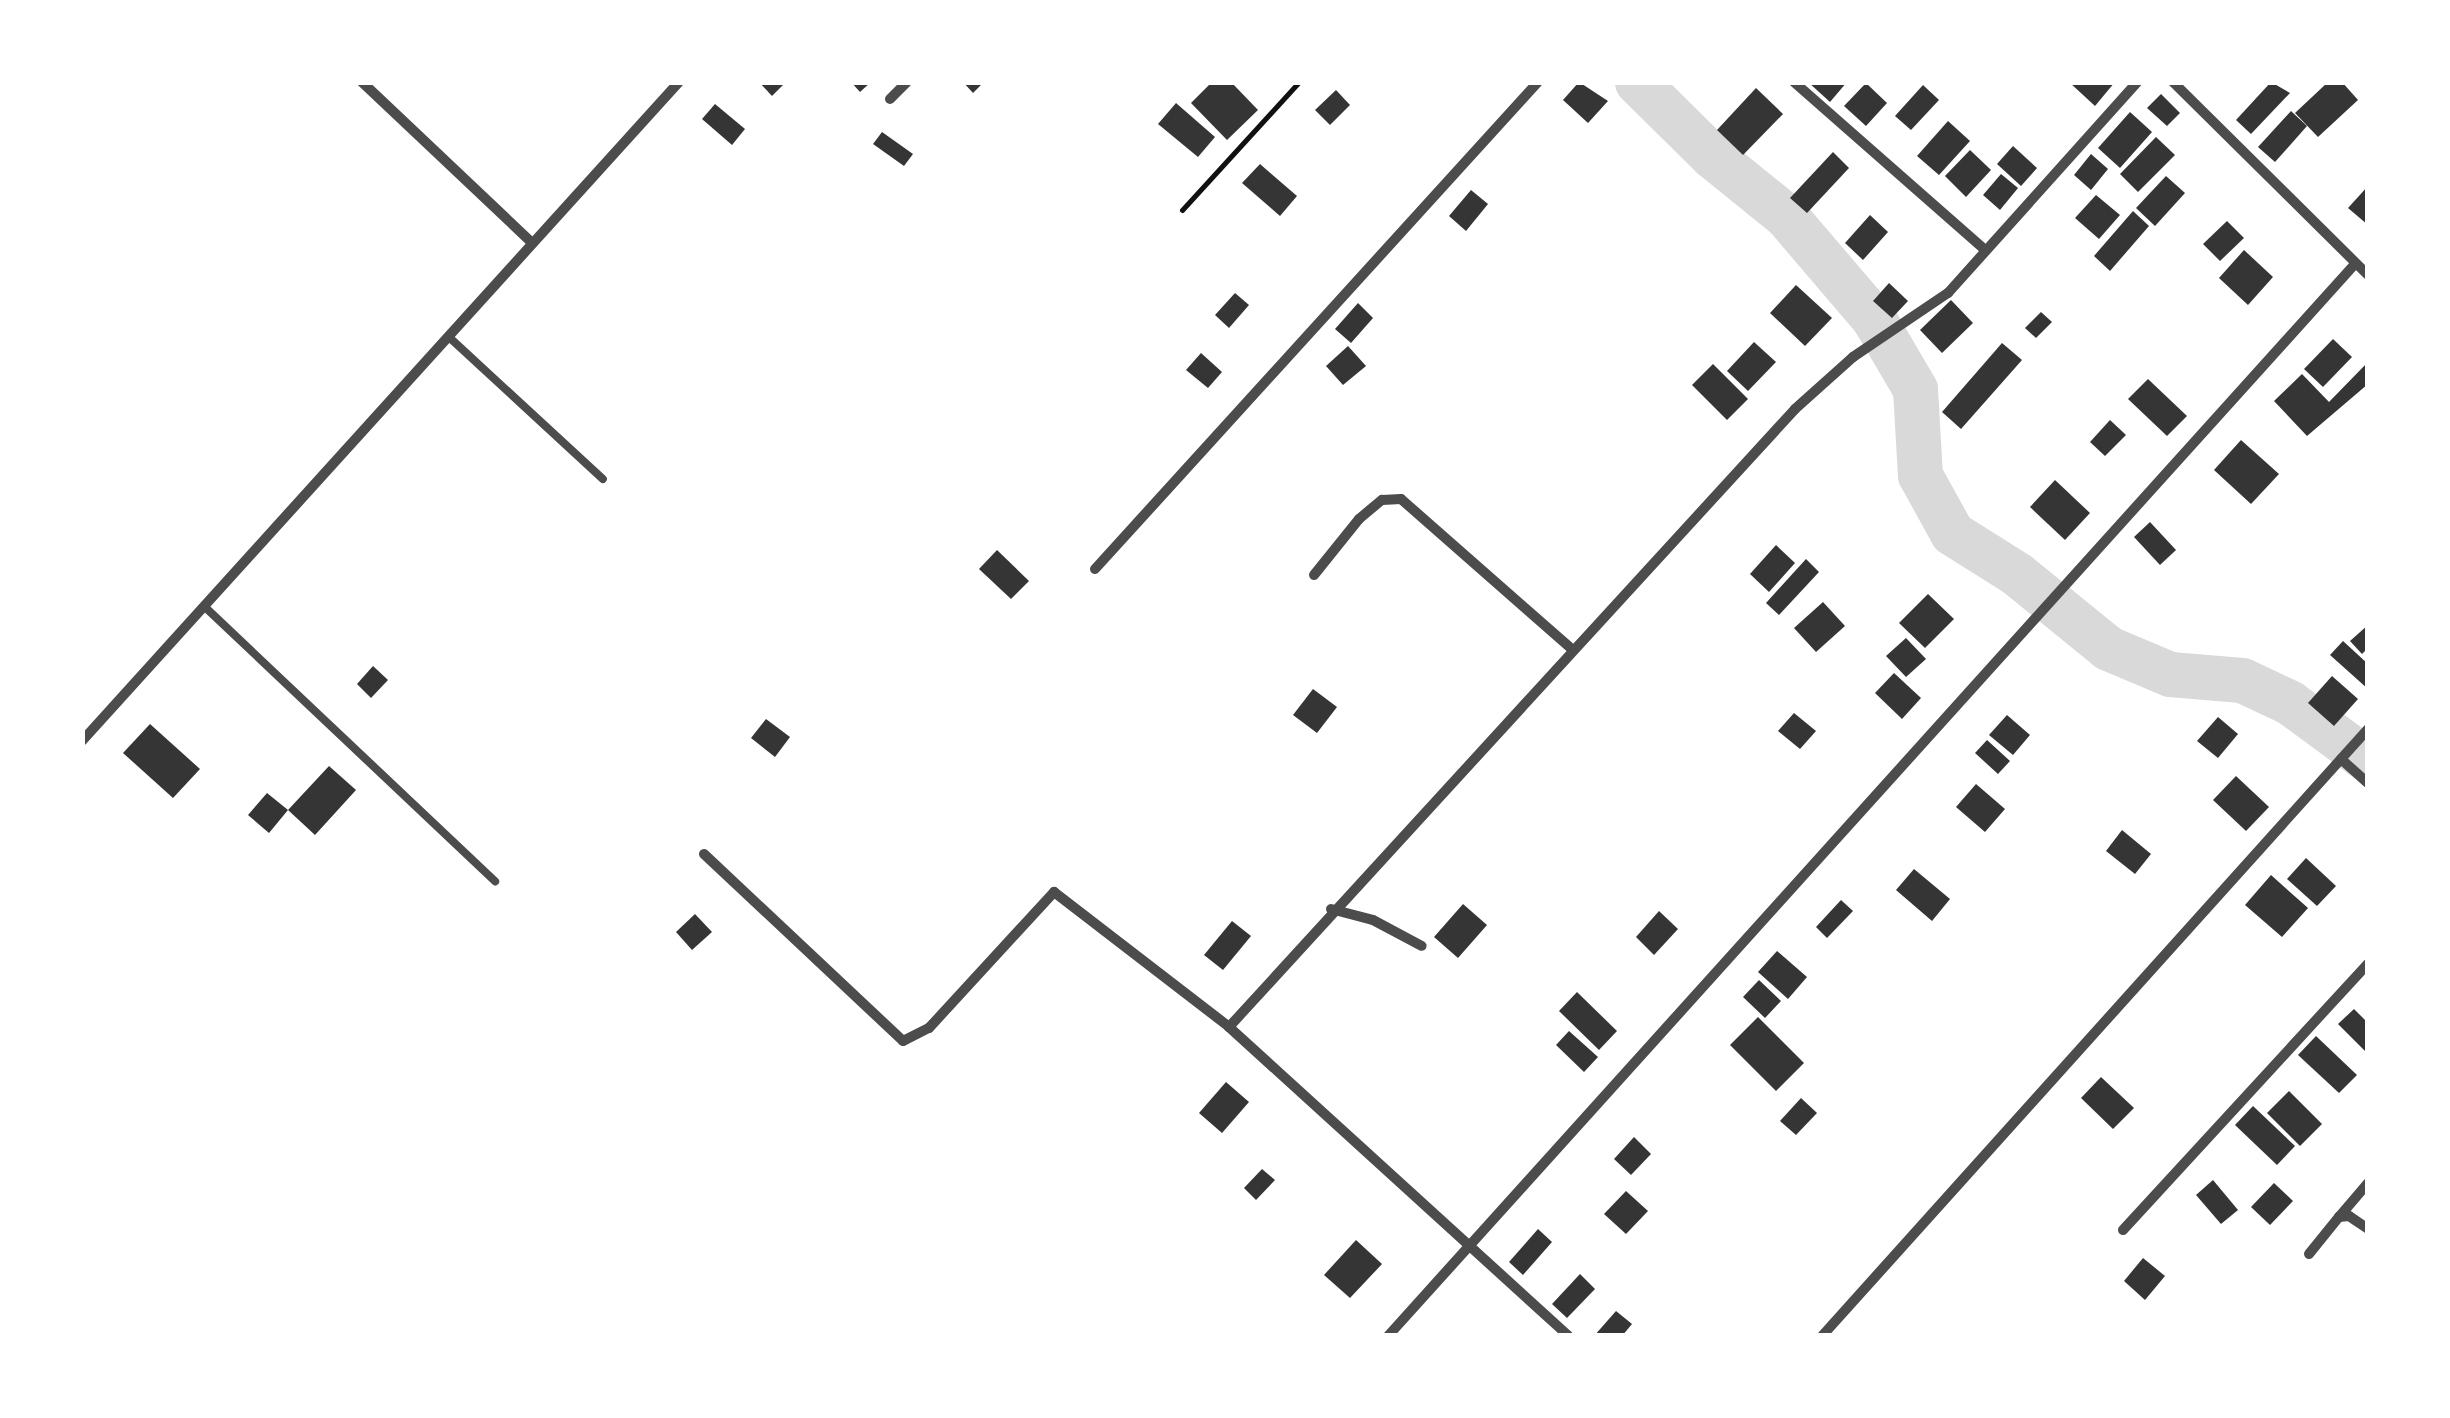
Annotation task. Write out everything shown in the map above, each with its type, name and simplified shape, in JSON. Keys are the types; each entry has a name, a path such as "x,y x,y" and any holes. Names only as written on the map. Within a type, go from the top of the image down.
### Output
{"street":[{"path":"362,82 532,243"},
{"path":"82,741 679,82"},
{"path":"890,99 907,82"},
{"path":"1094,569 1538,82"},
{"path":"1794,82 1984,249"},
{"path":"1229,1027 1331,909 1796,409 1868,348 1948,293 2137,82"},
{"path":"2174,83 2368,276"},
{"path":"1388,1336 2018,632 2355,264"},
{"path":"1314,575 1359,519 1382,500 1400,499 1572,649"},
{"path":"1822,1336 2368,729"},
{"path":"2344,756 2368,782"},
{"path":"704,854 903,1041 929,1028 1054,892 1229,1027 1570,1336"},
{"path":"1331,909 1373,920 1422,946"},
{"path":"2123,1230 2368,964"},
{"path":"2309,1254 2368,1184"},
{"path":"2339,1217 2349,1216 2368,1229"}],"lane":[{"path":"450,338 602,479"},
{"path":"206,608 495,880"}],"path":[{"path":"1182,210 1299,82"}],"building":[{"path":"759,82 786,82 772,96"},
{"path":"851,82 871,82 860,92"},
{"path":"963,82 984,82 973,93"},
{"path":"1212,82 1231,82 1258,110 1227,140 1191,103"},
{"path":"1579,82 1608,101 1588,123 1563,100"},
{"path":"1808,82 1847,82 1830,102"},
{"path":"2069,82 2115,82 2095,106"},
{"path":"2271,82 2290,93 2251,134 2236,120"},
{"path":"2328,82 2342,82 2358,100 2318,137 2295,113"},
{"path":"1866,83 1887,103 1866,126 1844,106"},
{"path":"1923,85 1939,100 1911,130 1895,116"},
{"path":"1756,88 1783,114 1743,155 1717,130"},
{"path":"1336,90 1350,105 1330,125 1315,110"},
{"path":"2161,94 2180,113 2167,126 2147,108"},
{"path":"1176,103 1215,137 1198,157 1158,124"},
{"path":"715,104 745,129 732,145 702,119"},
{"path":"2291,111 2307,126 2275,162 2258,147"},
{"path":"2130,112 2152,132 2120,168 2098,148"},
{"path":"1948,121 1970,141 1939,175 1917,156"},
{"path":"882,132 913,154 904,166 873,144"},
{"path":"2156,137 2175,155 2138,192 2120,174"},
{"path":"2013,146 2037,168 2021,186 1997,164"},
{"path":"1970,150 1991,170 1966,197 1945,176"},
{"path":"1833,152 1849,168 1807,213 1790,198"},
{"path":"2091,154 2108,169 2091,190 2074,175"},
{"path":"1260,164 1297,196 1280,216 1242,183"},
{"path":"2001,174 2018,188 2000,210 1983,195"},
{"path":"2166,176 2185,193 2155,226 2136,208"},
{"path":"2368,186 2368,225 2348,208"},
{"path":"1471,190 1488,204 1466,231 1449,216"},
{"path":"2096,195 2120,215 2099,239 2075,218"},
{"path":"2133,211 2149,226 2110,271 2094,256"},
{"path":"1870,215 1888,232 1863,260 1845,243"},
{"path":"2227,221 2244,238 2220,261 2203,244"},
{"path":"2244,250 2273,277 2248,305 2219,278"},
{"path":"1889,283 1908,301 1892,318 1873,301"},
{"path":"1796,285 1832,318 1805,346 1770,313"},
{"path":"1235,293 1249,305 1229,328 1215,315"},
{"path":"1951,300 1973,323 1942,353 1920,330"},
{"path":"1358,303 1373,318 1351,343 1335,329"},
{"path":"2041,312 2052,322 2036,338 2025,328"},
{"path":"2333,339 2352,357 2323,387 2304,369"},
{"path":"1754,342 1776,362 1748,391 1727,371"},
{"path":"2002,343 2022,360 1961,429 1942,412"},
{"path":"1348,346 1366,366 1343,385 1326,366"},
{"path":"1201,353 1222,372 1208,388 1186,370"},
{"path":"2368,362 2368,384 2307,436 2274,401 2302,374 2329,402"},
{"path":"1713,364 1748,399 1727,420 1692,385"},
{"path":"2148,379 2187,416 2167,436 2128,399"},
{"path":"2110,420 2126,435 2105,456 2090,442"},
{"path":"2241,440 2279,474 2251,504 2214,470"},
{"path":"2055,480 2090,513 2065,540 2030,507"},
{"path":"2150,522 2176,550 2160,565 2134,537"},
{"path":"1776,545 1795,563 1769,592 1750,574"},
{"path":"997,550 1029,581 1011,599 979,569"},
{"path":"1806,559 1819,572 1779,615 1766,603"},
{"path":"1928,594 1954,619 1925,648 1899,623"},
{"path":"1823,602 1845,626 1816,652 1794,628"},
{"path":"2368,625 2368,648 2362,654 2350,641"},
{"path":"1906,638 1926,659 1906,677 1886,656"},
{"path":"2343,641 2368,664 2368,689 2330,655"},
{"path":"373,666 388,680 371,698 357,684"},
{"path":"1894,673 1921,698 1902,719 1875,693"},
{"path":"2332,676 2358,699 2334,726 2308,703"},
{"path":"1313,689 1337,707 1317,733 1293,715"},
{"path":"1794,713 1816,731 1800,749 1778,731"},
{"path":"2007,715 2030,735 2013,755 1989,735"},
{"path":"2218,717 2238,734 2218,758 2197,741"},
{"path":"766,719 790,737 775,757 751,738"},
{"path":"150,724 200,769 173,798 123,753"},
{"path":"1987,740 2010,761 1998,774 1975,753"},
{"path":"329,766 356,790 315,835 288,810"},
{"path":"2236,776 2269,807 2246,831 2213,800"},
{"path":"1976,784 2005,809 1985,832 1956,807"},
{"path":"267,793 288,810 269,833 248,815"},
{"path":"2122,830 2151,854 2135,874 2106,851"},
{"path":"2306,858 2336,886 2317,906 2287,879"},
{"path":"1914,869 1950,899 1932,921 1896,890"},
{"path":"2271,875 2308,908 2282,937 2245,905"},
{"path":"1841,900 1853,911 1827,938 1816,927"},
{"path":"1463,904 1487,925 1458,958 1434,937"},
{"path":"1659,911 1678,929 1654,955 1636,937"},
{"path":"695,914 712,932 692,950 676,932"},
{"path":"1232,921 1251,936 1223,970 1204,955"},
{"path":"1777,951 1807,977 1788,999 1758,972"},
{"path":"1759,980 1781,1001 1765,1018 1743,997"},
{"path":"1577,992 1617,1031 1599,1050 1559,1011"},
{"path":"2354,1009 2368,1023 2368,1054 2338,1024"},
{"path":"1758,1017 1804,1063 1776,1091 1730,1045"},
{"path":"1569,1031 1598,1057 1584,1072 1556,1045"},
{"path":"2316,1036 2357,1075 2339,1093 2298,1055"},
{"path":"2101,1077 2134,1108 2113,1129 2081,1098"},
{"path":"1226,1082 1249,1102 1222,1133 1199,1113"},
{"path":"2289,1091 2322,1124 2300,1146 2267,1113"},
{"path":"1801,1098 1817,1113 1796,1135 1780,1121"},
{"path":"2253,1106 2295,1146 2277,1165 2235,1125"},
{"path":"1634,1137 1651,1154 1631,1175 1614,1159"},
{"path":"1262,1169 1275,1180 1256,1200 1244,1188"},
{"path":"2213,1180 2238,1210 2221,1224 2196,1195"},
{"path":"2274,1183 2293,1201 2270,1225 2251,1207"},
{"path":"1626,1191 1648,1211 1626,1234 1604,1214"},
{"path":"1538,1229 1552,1242 1523,1275 1509,1262"},
{"path":"1356,1240 1382,1264 1350,1298 1324,1275"},
{"path":"2143,1258 2165,1276 2145,1300 2124,1281"},
{"path":"1580,1274 1595,1289 1567,1318 1552,1304"},
{"path":"1616,1311 1632,1324 1622,1336 1594,1336"}],"waterway":[{"path":"1637,82 1712,156 1786,216 1874,319 1915,389 1920,475 1952,533 2017,574 2108,648 2170,674 2242,680 2289,702 2368,760"}]}
